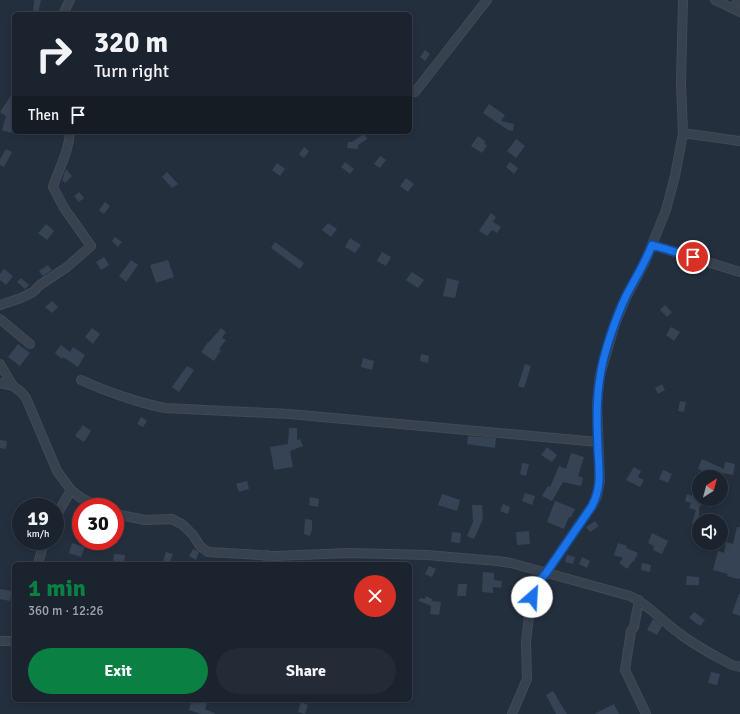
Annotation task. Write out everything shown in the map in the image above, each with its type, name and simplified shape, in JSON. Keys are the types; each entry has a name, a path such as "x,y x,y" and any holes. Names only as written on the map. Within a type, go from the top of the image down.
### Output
{"street":[{"path":"64,12 70,0"},
{"path":"415,92 487,0"},
{"path":"512,714 527,679 526,641 532,592 592,506 597,496 600,481 597,403 598,386 604,359 615,324 626,298 646,262 666,210 675,176 683,133 681,83 683,0"},
{"path":"715,0 736,10 739,0"},
{"path":"683,133 740,140"},
{"path":"0,305 21,298 32,292 67,267 91,246 64,208 53,187 57,173 66,155 70,142 70,134"},
{"path":"652,245 740,272"},
{"path":"0,319 30,344"},
{"path":"0,364 13,386"},
{"path":"80,380 154,406 165,408 289,414 598,442"},
{"path":"0,383 13,386 22,392 57,470 71,490 81,498"},
{"path":"64,502 71,490"},
{"path":"124,516 145,520 172,519 183,525 192,534 200,546 208,552 267,555 349,553 427,555 511,563 630,596 639,600 680,635 732,665 740,667"},
{"path":"39,562 42,550"},
{"path":"267,555 267,562"},
{"path":"639,600 634,627 631,631 625,670 646,714"},
{"path":"0,641 12,641"}],"building":[{"path":"34,0 41,0 38,12 33,12"},
{"path":"425,50 430,54 425,61 420,57"},
{"path":"12,94 11,133 2,130 6,116 0,112"},
{"path":"489,104 505,115 501,121 514,124 513,131 508,130 483,113"},
{"path":"364,134 367,139 358,145 358,149 347,148 348,142 352,142"},
{"path":"478,136 486,142 484,143 487,146 482,153 471,146"},
{"path":"516,139 525,146 516,158 507,151"},
{"path":"304,147 309,151 304,158 299,154"},
{"path":"6,149 12,152 4,167 0,165 0,159"},
{"path":"380,156 386,160 380,168 374,164"},
{"path":"345,162 354,169 350,174 341,167"},
{"path":"510,162 518,168 514,174 506,167"},
{"path":"277,163 285,169 280,176 272,170"},
{"path":"66,169 72,176 65,183 62,180"},
{"path":"167,172 178,184 172,188 162,177"},
{"path":"406,178 414,184 408,192 400,186"},
{"path":"79,192 84,198 79,202 74,196"},
{"path":"105,202 110,206 104,214 99,210"},
{"path":"491,213 496,217 493,222 501,227 497,233 492,230 487,236 479,231"},
{"path":"328,223 337,229 331,237 322,230"},
{"path":"46,224 54,231 47,240 38,233"},
{"path":"115,237 122,242 118,247 112,241"},
{"path":"350,238 361,245 355,253 345,247"},
{"path":"275,242 304,263 300,269 271,248"},
{"path":"382,252 391,257 386,266 377,261"},
{"path":"104,257 109,265 101,270 96,262"},
{"path":"131,260 138,265 126,282 119,276"},
{"path":"168,260 174,277 156,283 150,265"},
{"path":"48,265 52,270 43,276 39,271"},
{"path":"4,269 13,276 6,285 0,280 0,274"},
{"path":"412,272 424,280 418,288 406,280"},
{"path":"21,278 29,285 25,289 17,282"},
{"path":"447,278 459,281 455,298 443,296"},
{"path":"52,301 58,307 52,313 45,307"},
{"path":"665,305 672,312 667,317 660,310"},
{"path":"671,327 680,332 674,341 666,335"},
{"path":"92,328 100,334 93,344 85,337"},
{"path":"221,328 226,332 222,338 226,340 219,349 221,350 214,361 201,352"},
{"path":"18,344 30,353 20,366 8,357"},
{"path":"61,345 70,352 73,347 85,355 78,367 63,357 62,359 55,353"},
{"path":"421,354 429,356 428,363 420,361"},
{"path":"363,358 374,361 372,370 361,367"},
{"path":"525,364 531,366 524,388 518,386"},
{"path":"187,366 194,370 179,392 172,387"},
{"path":"662,384 665,390 658,394 655,388"},
{"path":"680,401 686,402 684,412 678,411"},
{"path":"141,417 147,421 143,427 137,424"},
{"path":"83,425 91,431 84,442 75,436"},
{"path":"289,428 297,428 297,440 300,439 303,446 290,451 293,467 274,470 270,447 288,444"},
{"path":"468,436 496,438 495,448 467,444"},
{"path":"0,440 7,441 6,449 0,448"},
{"path":"547,447 557,455 552,462 541,455"},
{"path":"571,453 584,457 578,476 583,478 581,486 563,482 552,501 542,496 548,486 550,487 559,466 566,469"},
{"path":"702,459 724,469 725,462 735,464 733,475 728,474 728,470 698,469"},
{"path":"522,463 529,464 526,476 520,474"},
{"path":"634,467 641,471 638,477 644,480 640,487 626,480"},
{"path":"663,470 672,474 668,483 659,479"},
{"path":"247,481 249,489 239,492 236,484"},
{"path":"525,493 535,496 532,505 522,501"},
{"path":"442,494 460,500 457,511 438,505"},
{"path":"687,494 692,496 692,506 700,506 699,514 695,514 696,510 689,508 691,503 685,501"},
{"path":"310,497 319,499 318,507 309,505"},
{"path":"555,501 575,509 571,517 569,517 564,529 547,522"},
{"path":"503,504 510,507 508,514 500,511"},
{"path":"472,505 482,505 483,519 474,539 467,536 473,522"},
{"path":"305,519 312,520 310,536 304,534"},
{"path":"595,521 599,526 590,532 586,527"},
{"path":"737,527 740,527 740,579 727,576 728,574 713,570 718,551 724,553 725,550 728,550 728,543 733,544"},
{"path":"529,531 530,544 517,545 516,532"},
{"path":"452,532 461,533 460,543 451,542"},
{"path":"652,533 668,541 662,554 653,550 654,546 648,543"},
{"path":"72,543 72,550 84,550 81,557 69,553"},
{"path":"618,543 627,546 626,548 638,553 634,561 627,569 619,563 623,558 614,555"},
{"path":"193,549 199,552 196,560 189,556"},
{"path":"166,552 173,554 170,562 163,562"},
{"path":"114,554 125,555 124,562 113,562"},
{"path":"567,555 575,557 573,564 565,562"},
{"path":"582,557 590,561 587,568 579,564"},
{"path":"642,563 651,565 650,572 641,570"},
{"path":"429,566 436,569 432,577 425,574"},
{"path":"483,572 494,573 494,580 502,581 501,588 493,587 493,593 482,592"},
{"path":"687,576 699,577 699,585 686,585"},
{"path":"458,584 467,584 466,596 457,596"},
{"path":"0,589 12,591 10,601 0,599"},
{"path":"740,594 740,616 732,613"},
{"path":"426,596 432,599 432,601 441,602 439,615 430,614 431,606 419,601 420,598 425,599"},
{"path":"694,612 705,620 700,626 689,618"},
{"path":"653,619 662,626 657,635 647,630"},
{"path":"711,672 720,674 717,685 708,683"},
{"path":"553,691 567,714 556,714 546,695"},
{"path":"191,702 207,702 205,709 216,714 201,714 189,710"},
{"path":"301,702 308,705 305,714 298,712"},
{"path":"614,704 619,714 594,714"}],"route":[{"path":"532,597 532,592 535,586 546,573 592,506 597,496 600,481 598,451 598,386 604,359 615,324 626,298 646,262 652,245 693,257"}]}
